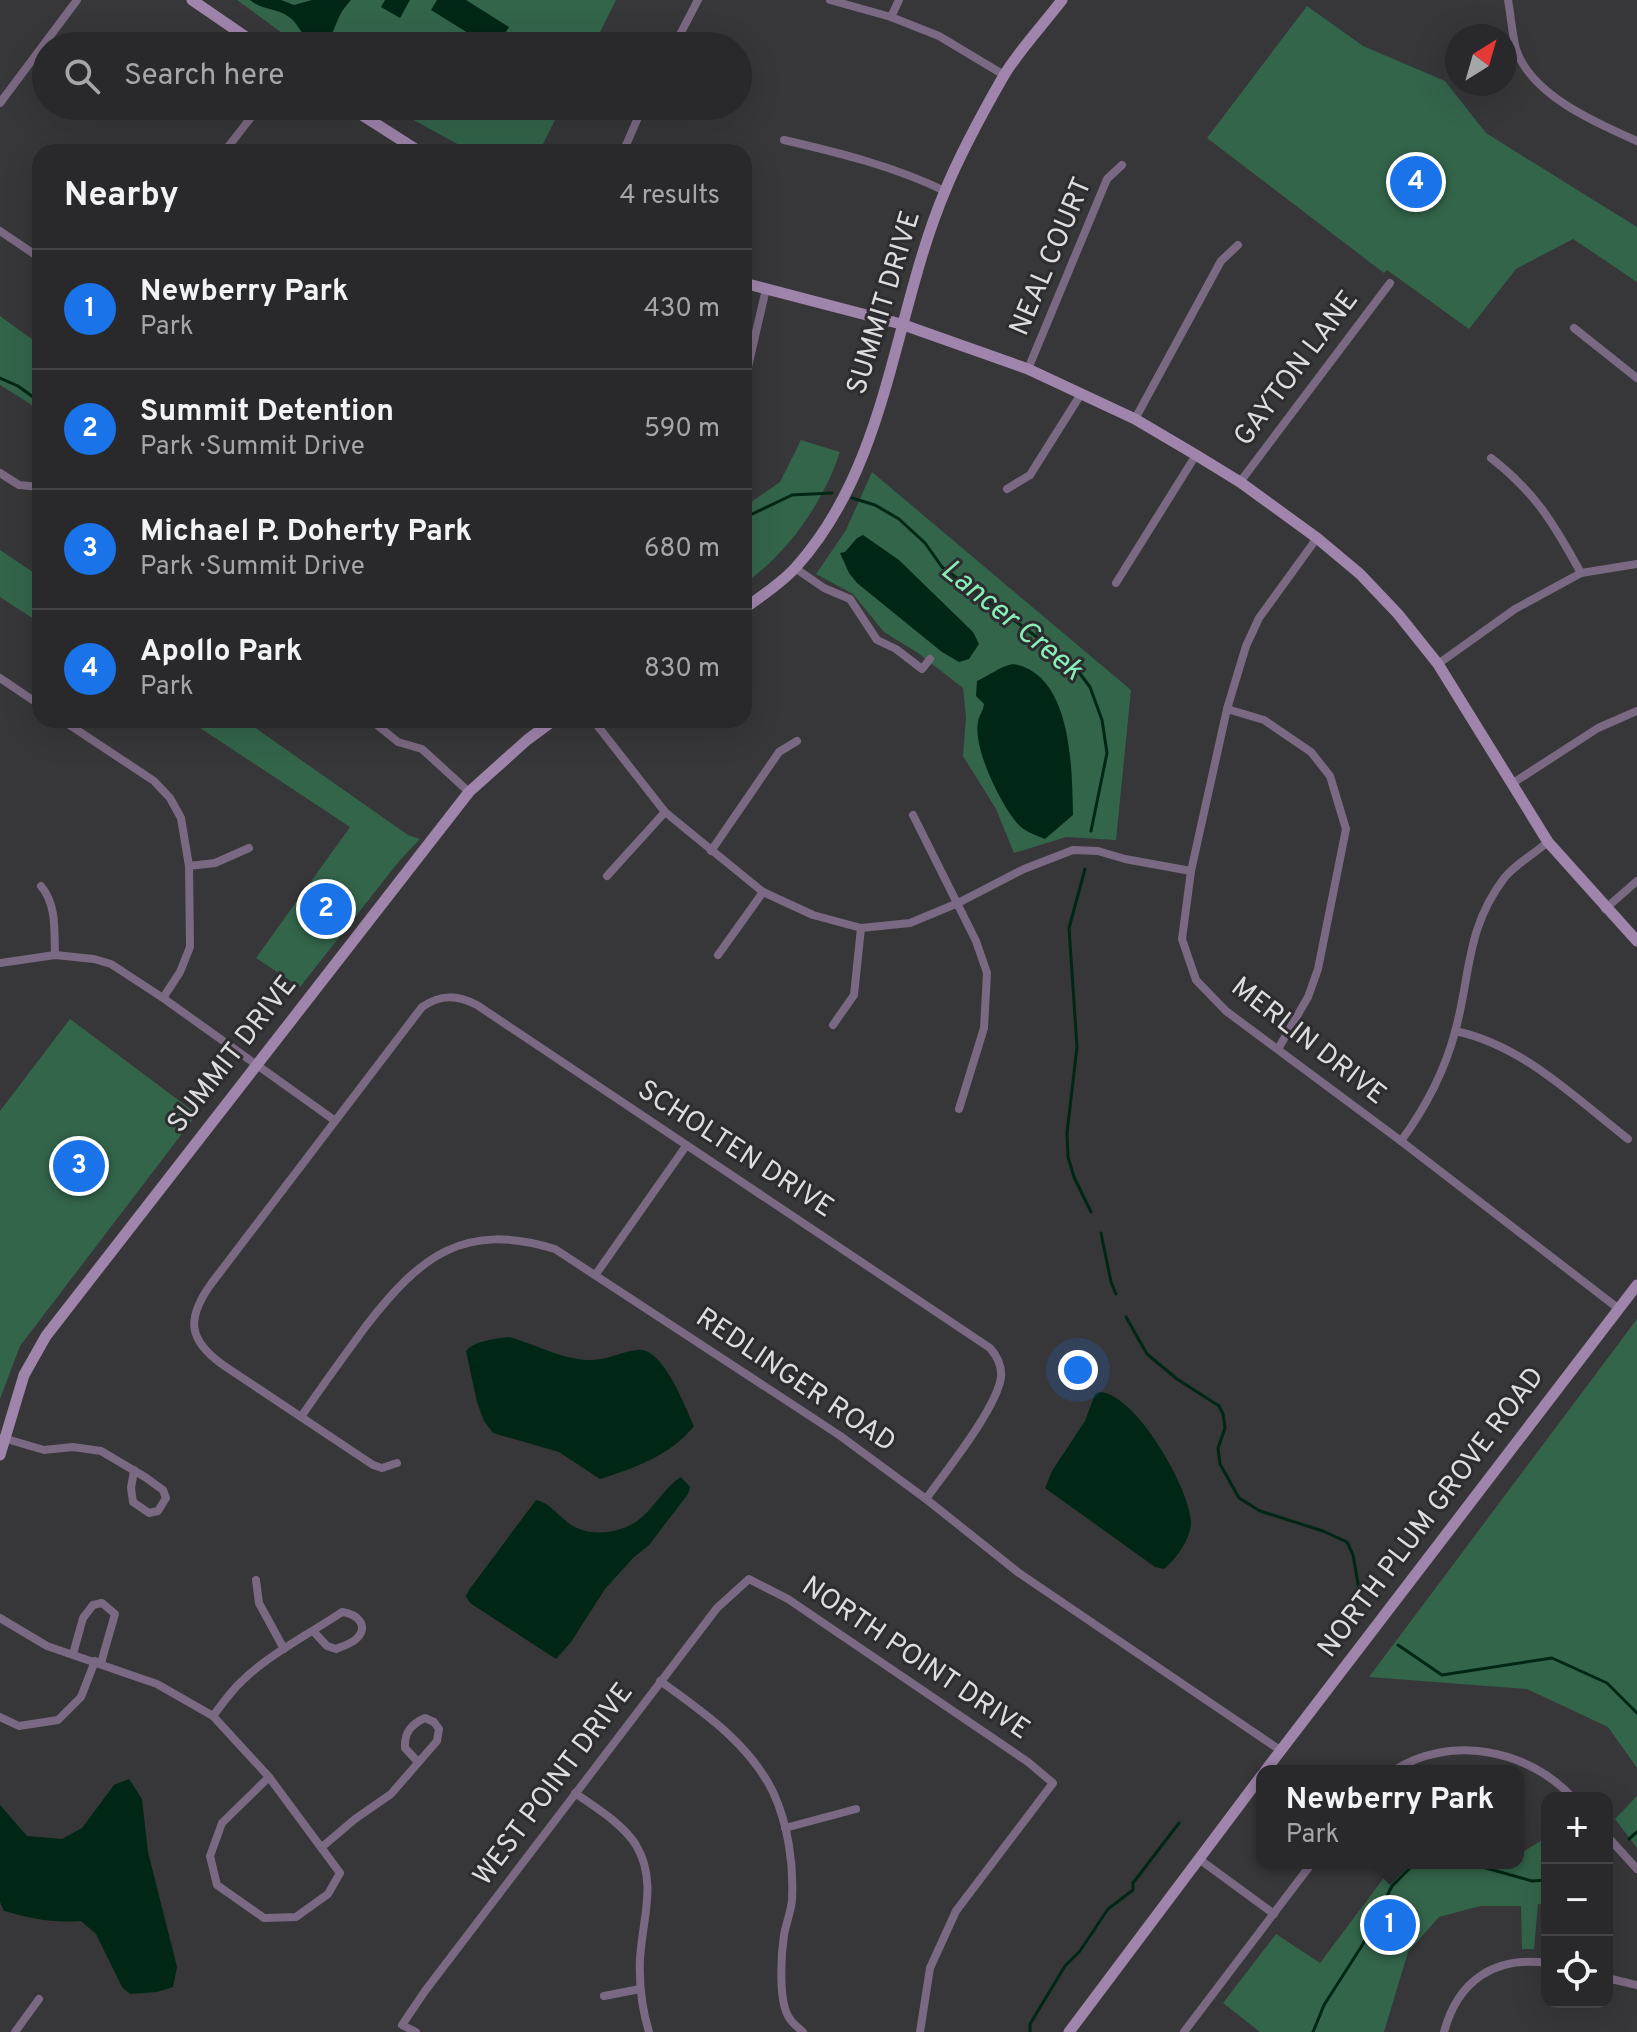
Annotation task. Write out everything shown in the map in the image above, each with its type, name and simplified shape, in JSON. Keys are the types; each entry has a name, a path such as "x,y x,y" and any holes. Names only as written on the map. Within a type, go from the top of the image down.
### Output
{"street":[{"path":"53,32 77,0"},
{"path":"192,0 205,4 241,32"},
{"path":"681,32 698,0"},
{"path":"830,0 891,17 939,36 1004,75"},
{"path":"891,17 899,0"},
{"name":"SUMMIT DRIVE","path":"752,603 795,568 825,528 854,478 872,432 901,324 945,191 1004,75 1062,0"},
{"path":"1508,0 1517,50 1533,80 1593,122 1637,141"},
{"path":"0,103 32,60"},
{"path":"230,144 249,120"},
{"path":"366,120 397,144"},
{"path":"626,144 637,120"},
{"path":"784,140 867,160 910,174 945,191"},
{"name":"NEAL COURT","path":"1028,369 1107,179 1122,165"},
{"path":"0,231 32,253"},
{"path":"1135,419 1221,261 1238,245"},
{"name":"GAYTON LANE","path":"1240,482 1390,283"},
{"path":"752,285 901,324 1028,369 1135,419 1240,482 1317,538 1360,574 1438,664 1548,842 1605,909 1637,941"},
{"path":"752,349 766,289"},
{"path":"1574,328 1637,378"},
{"path":"1007,489 1030,475 1081,394"},
{"path":"1116,583 1196,455"},
{"path":"1491,458 1514,475 1549,516 1581,573"},
{"path":"0,473 19,485 32,486"},
{"name":"MERLIN DRIVE","path":"1317,538 1259,618 1246,646 1227,709 1191,871 1182,939 1196,980 1226,1011 1619,1309"},
{"path":"1438,664 1515,609 1581,573 1637,564"},
{"path":"795,568 824,588 850,599 877,640 896,649 922,669 930,659"},
{"path":"0,678 32,700"},
{"path":"1227,709 1264,720 1311,752 1330,776 1346,829 1318,969 1308,997 1278,1049"},
{"path":"1513,783 1598,728 1637,711"},
{"path":"74,728 154,781 181,818 189,866 190,947 180,972 163,998"},
{"path":"381,728 398,742 422,749 469,792"},
{"name":"SUMMIT DRIVE","path":"0,1455 24,1375 46,1336 469,792 543,728"},
{"path":"599,728 665,812 763,892 813,915 861,928 910,923 958,903 1024,869 1073,850 1098,851 1191,871"},
{"path":"711,851 779,752 797,741"},
{"path":"607,876 665,812"},
{"path":"913,815 976,941 987,973 984,1028 959,1109"},
{"path":"1401,1141 1436,1088 1455,1031 1467,961 1478,924 1506,876 1548,842"},
{"path":"189,866 215,863 249,848"},
{"path":"1605,909 1637,881"},
{"path":"41,886 48,894 53,911 55,955"},
{"path":"718,955 763,892"},
{"path":"833,1025 854,995 861,928"},
{"path":"0,963 55,955 111,964 334,1120"},
{"name":"SCHOLTEN DRIVE","path":"397,1463 382,1468 373,1465 208,1354 196,1339 194,1320 201,1298 334,1120 422,1007 440,996 466,999 477,1005 990,1348 1001,1373 991,1404 926,1499"},
{"path":"1455,1031 1481,1037 1528,1062 1628,1139"},
{"path":"596,1274 686,1146"},
{"name":"REDLINGER ROAD","path":"301,1417 399,1285 421,1265 446,1250 473,1241 499,1238 529,1241 555,1249 839,1435 1019,1573 1280,1750"},
{"name":"NORTH PLUM GROVE ROAD","path":"1269,1765 1637,1285"},
{"path":"3,1438 44,1450 73,1447 101,1451 134,1470 163,1490 166,1498 158,1511 149,1513 133,1502 131,1488 134,1470"},
{"name":"WEST POINT DRIVE","path":"416,2032 402,2025 425,1991 717,1608 749,1579"},
{"name":"NORTH POINT DRIVE","path":"749,1579 788,1599 1028,1762 1053,1783 956,1911 930,1968 920,2032"},
{"path":"256,1580 259,1603 284,1649"},
{"path":"0,1717 19,1726 58,1720 81,1697 98,1662 115,1614 102,1603 93,1605 83,1618 73,1654"},
{"path":"213,1716 243,1680 342,1612 353,1613 360,1618 362,1625 361,1634 354,1641 336,1649 327,1646 314,1632"},
{"path":"1,1620 47,1646 157,1684 213,1716 269,1777 340,1873 328,1894 296,1917 264,1918 217,1885 210,1856 222,1823 269,1777"},
{"path":"660,1681 733,1738 767,1781 785,1828 792,1875 792,1903 784,1934 780,1972 788,2018 803,2032"},
{"path":"322,1847 391,1794 418,1762 439,1736 434,1722 425,1718 416,1722 405,1739 405,1748 418,1762"},
{"path":"1405,1765 1428,1754 1474,1749 1514,1758 1558,1782 1567,1792"},
{"name":"NORTH PLUM GROVE ROAD","path":"1069,2032 1256,1782"},
{"path":"575,1793 626,1832 643,1860 649,1893 640,1959 640,1989 649,2032"},
{"path":"785,1828 856,1809"},
{"path":"1613,1843 1637,1869"},
{"path":"1199,1859 1274,1914"},
{"path":"1184,2032 1308,1869"},
{"path":"1444,2032 1452,2008 1471,1983 1491,1968 1524,1960 1541,1962"},
{"path":"1613,1979 1637,1985"},
{"path":"604,1996 640,1989"},
{"path":"15,2032 39,1999"}],"shaded area":[{"path":"237,0 616,0 600,32 281,32"},
{"path":"250,0 281,0 294,5 312,0 351,0 332,32 302,32 289,17"},
{"path":"385,0 410,0 400,18 381,7"},
{"path":"437,0 466,0 509,27 506,32 466,32 431,10"},
{"path":"1307,6 1363,46 1445,81 1445,96 1457,96 1486,133 1637,227 1637,282 1573,239 1516,269 1469,329 1387,270 1384,273 1207,138"},
{"path":"414,120 555,120 543,144 457,144"},
{"path":"0,316 32,339 32,405 0,385"},
{"path":"801,440 840,452 824,490 802,526 752,578 752,501 780,482"},
{"path":"872,472 1131,690 1116,840 1066,837 1014,853 996,809 963,756 966,717 963,688 918,653 884,632 853,594 816,574 846,530"},
{"path":"863,535 899,560 973,632 979,644 969,659 959,662 942,652 857,583 840,553"},
{"path":"0,550 32,572 32,618 0,597"},
{"path":"1013,664 1032,671 1047,685 1065,725 1072,773 1073,815 1045,839 1022,828 1010,814 989,775 980,746 978,722 984,704 976,696 977,681"},
{"path":"200,728 255,728 408,835 420,839 300,987 256,958 350,827"},
{"path":"70,1019 197,1114 20,1346 0,1399 0,1111"},
{"path":"1637,1319 1637,1768 1608,1727 1527,1689 1369,1677"},
{"path":"509,1337 578,1359 594,1360 637,1350 647,1351 672,1379 694,1426 663,1453 600,1479 559,1452 493,1433 484,1421 477,1402 466,1351 480,1342"},
{"path":"1099,1392 1113,1396 1144,1424 1171,1466 1188,1507 1191,1522 1188,1535 1182,1548 1164,1569 1155,1567 1045,1488 1052,1471 1085,1421 1095,1394"},
{"path":"681,1477 690,1487 688,1494 649,1545 605,1589 571,1642 556,1659 470,1603 466,1596 469,1590 536,1500 577,1528 611,1532 635,1522"},
{"path":"129,1779 142,1799 148,1852 177,1967 173,1987 130,1994 122,1987 96,1934 81,1921 52,1921 24,1916 4,1911 0,1902 0,1805 27,1836 62,1839 82,1828 114,1785"},
{"path":"1637,1796 1637,1848 1615,1819"},
{"path":"1541,1841 1541,1904 1538,1904 1534,1949 1522,1949 1521,1906 1480,1906 1439,1917 1408,1952 1384,2032 1260,2032 1223,2003 1276,1934 1320,1963 1390,1869 1524,1869 1524,1851"}],"waterway":[{"name":"Lancer Creek","path":"0,378 32,396"},
{"name":"Lancer Creek","path":"752,514 792,495 832,493"},
{"name":"Lancer Creek","path":"852,498 875,505 899,519 925,543 942,567 1072,663 1090,687 1102,720 1107,753 1091,831"},
{"path":"1085,869 1069,928 1077,1047 1067,1133 1068,1157 1074,1177 1091,1212"},
{"path":"1101,1233 1116,1294"},
{"path":"1126,1317 1147,1354 1177,1379 1219,1406 1225,1428 1218,1448 1220,1464 1239,1498 1260,1511 1347,1542 1353,1555 1361,1600"},
{"path":"1398,1645 1442,1675 1552,1658 1607,1683 1637,1713"},
{"path":"1030,2032 1030,2024 1065,1966 1080,1951 1108,1909 1133,1890 1133,1883 1179,1823"},
{"path":"1629,1839 1637,1832"},
{"path":"1313,2032 1324,2005 1363,1944 1392,1886 1409,1869"},
{"path":"1489,1869 1532,1881 1541,1880"}],"place":[{"name":"Apollo Park","path":"1416,182"},
{"name":"Summit Detention","path":"326,909"},
{"name":"Michael P. Doherty Park","path":"79,1166"},
{"name":"Newberry Park","path":"1390,1925"}]}
